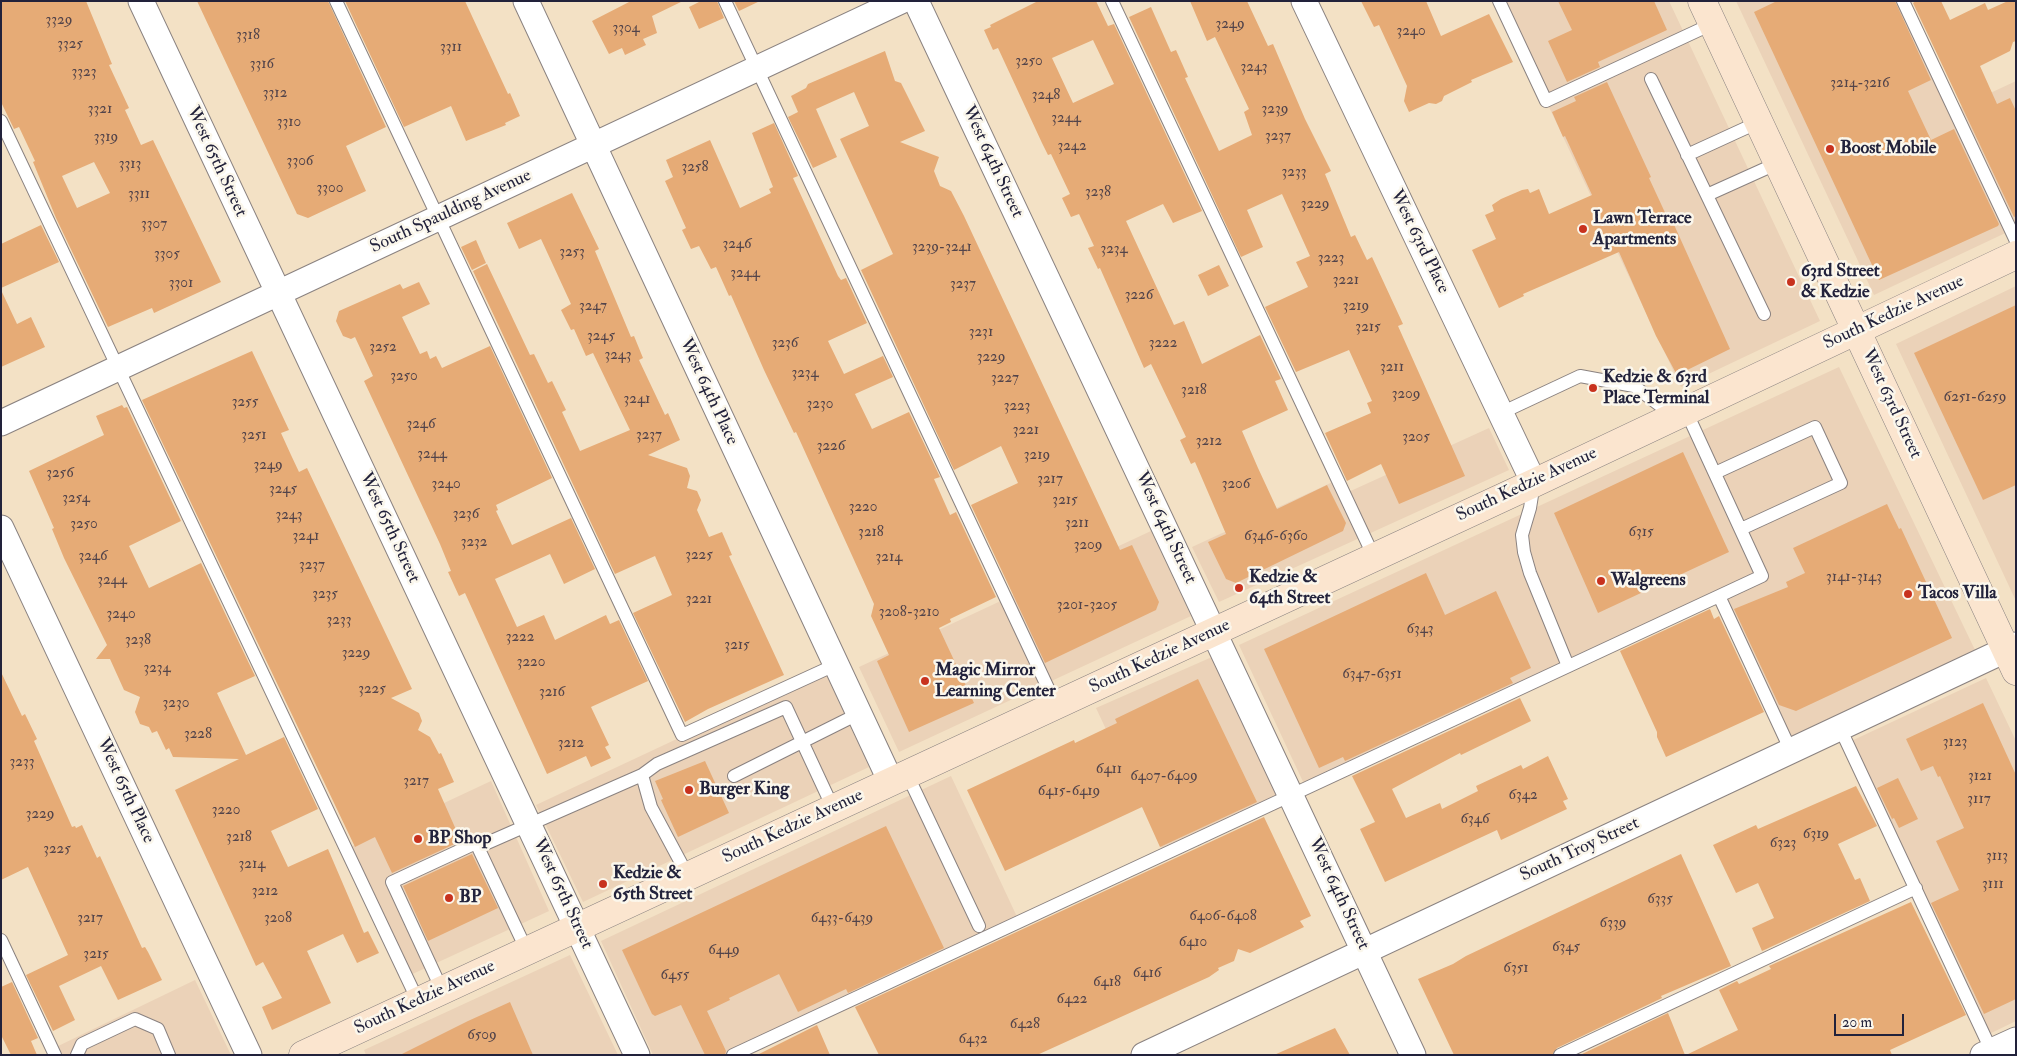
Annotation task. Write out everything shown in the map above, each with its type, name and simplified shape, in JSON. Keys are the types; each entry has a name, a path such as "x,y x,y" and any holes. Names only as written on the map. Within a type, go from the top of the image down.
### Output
{"main road":[{"name":"West 63rd Street","path":"1707,12 1856,330 2012,655"},
{"name":"South Kedzie Avenue","path":"303,1055 1534,483 2016,255"}],"street":[{"name":"West 65th Street","path":"141,1 637,1055"},
{"name":"West 64th Place","path":"526,1 858,714 899,778"},
{"name":"South Spaulding Avenue","path":"1,423 901,1"},
{"name":"West 64th Street","path":"916,1 1413,1055"},
{"name":"West 63rd Place","path":"1304,1 1534,483"},
{"name":"West 65th Place","path":"1,528 249,1055"},
{"name":"South Troy Street","path":"1144,1055 1840,728 2012,655"},
{"path":"1989,1053 2016,1040"}],"lane":[{"path":"336,1 682,734 835,665"},
{"path":"725,1 1056,705"},
{"path":"1112,1 1374,557"},
{"path":"1499,1 1546,101 1707,12"},
{"path":"1902,1 2016,241"},
{"path":"1651,80 1764,314"},
{"path":"1,121 118,368 430,996"},
{"path":"1687,155 1759,122"},
{"path":"1707,195 1778,163"},
{"path":"733,1055 1762,576 1715,474 1680,413 1634,386 1580,376 1501,414"},
{"path":"1715,474 1815,427 1841,483 1741,529"},
{"path":"1534,483 1530,508 1522,535 1524,552 1530,573 1568,666"},
{"path":"1719,596 1791,751"},
{"path":"478,847 642,775 657,764 786,707 833,808"},
{"path":"734,776 858,714"},
{"path":"1840,728 1916,888 1989,1053"},
{"path":"642,775 652,807 688,876"},
{"path":"899,778 979,926"},
{"path":"430,996 392,882 476,843 527,951"},
{"path":"1560,1055 1916,888"},
{"path":"1,940 55,1055"},
{"path":"77,1055 82,1044 135,1019 158,1029 169,1055"}],"shaded area":[{"path":"1499,1 1669,1 1820,321 1681,387"},
{"path":"1736,1 1903,1 1954,110 2016,81 2016,228 1874,295"},
{"path":"2016,286 2016,601 1896,344"},
{"path":"1839,367 1975,650 1786,740 1719,596 1306,788 1239,645"},
{"path":"1489,428 1509,470 1219,602 1192,547 1337,480 1344,494"},
{"path":"1151,531 1191,616 899,752 859,667"},
{"path":"1212,657 1280,801 1165,855 1096,708"},
{"path":"824,670 869,767 583,902 536,805"},
{"path":"1986,678 2016,741 2016,1021 1985,1036 1847,743"},
{"path":"951,776 1019,921 733,1055 653,1055 601,941"},
{"path":"491,781 549,911 406,977 346,849"},
{"path":"570,955 618,1055 366,1055 364,1050"},
{"path":"195,980 231,1055 55,1055 52,1049"}],"building":[{"path":"1,1 86,1 112,64 109,65 129,108 125,110 141,145 153,140 221,282 154,313 152,308 108,327 56,218 33,162 35,161 19,127 14,129 1,102","holes":["94,162 110,193 77,208 62,176"]},
{"path":"197,1 328,1 386,127 346,146 366,191 308,218 297,214"},
{"path":"345,1 465,1 520,116 505,123 506,125 466,141 451,106 404,127"},
{"path":"631,1 683,1 652,16 657,33 643,39 646,45 625,55 622,48 609,54 592,21"},
{"path":"701,1 717,1 724,18 699,29 689,7"},
{"path":"734,1 760,1 739,11"},
{"path":"1038,1 1096,1 1108,26 1114,24 1202,211 1173,223 1163,204 1126,221 1174,325 1184,321 1202,364 1260,335 1281,379 1275,381 1288,410 1242,431 1277,509 1327,485 1346,523 1343,531 1236,583 1226,579 1208,542 1226,534 1195,462 1191,464 1180,440 1186,437 1151,364 1144,368 1100,268 1098,269 1088,248 1094,246 1079,214 1071,217 1062,198 1070,194 1051,154 1048,155 1042,143 998,48 993,50 984,30 991,27 990,25","holes":["1093,40 1114,84 1073,103 1052,58"]},
{"path":"1190,1 1247,1 1268,46 1273,44 1305,119 1331,171 1325,174 1351,237 1355,235 1367,260 1372,257 1403,324 1398,326 1465,476 1399,504 1381,464 1347,481 1325,433 1371,413 1367,403 1372,401 1349,350 1296,372 1265,307 1308,287 1296,262 1310,256 1282,194 1247,210 1263,247 1241,257 1129,17 1151,7 1171,52 1176,50 1188,77 1185,78 1219,151 1252,135 1244,112 1249,109 1215,37 1207,41"},
{"path":"1361,1 1426,1 1441,36 1489,14 1513,62 1471,80 1472,82 1444,96 1442,101 1436,104 1429,103 1409,112 1404,101 1407,86 1379,25 1374,27"},
{"path":"1558,1 1654,1 1667,30 1598,62 1600,67 1567,82 1548,41 1572,30"},
{"path":"1777,1 1895,1 1931,80 1908,91 1931,140 1954,129 1999,224 1998,226 1879,280 1754,12"},
{"path":"1916,1 1941,1 1950,20 1985,3 1988,10 2008,1 2016,1 2016,41 2013,42 2010,51 1980,66 1997,104 2010,98 2016,111 2016,216 2014,217 1913,3"},
{"path":"885,51 895,81 901,83 925,131 900,142 939,157 934,171 940,186 951,191 964,216 1120,550 1132,545 1159,602 1156,610 1045,663 971,505 1018,483 1001,446 954,470 861,270 893,254 840,139 869,126 854,92 816,109 837,157 813,168 788,117 798,112 791,96 806,88 808,84"},
{"name":"Lawn Terrace Apartments","path":"1607,82 1651,177 1649,178 1668,219 1671,218 1730,349 1677,375 1656,336 1619,252 1523,294 1524,296 1499,308 1472,250 1496,239 1485,215 1494,211 1492,205 1501,199 1522,190 1528,189 1530,193 1539,189 1549,214 1592,195 1552,112 1576,101 1574,97"},
{"path":"774,123 798,176 793,178 838,276 841,280 846,278 867,323 828,341 844,374 883,356 893,377 855,394 872,429 909,412 940,477 934,479 950,515 956,512 996,597 950,619 951,622 939,628 974,703 909,732 877,661 889,655 871,616 874,604 796,432 794,433 764,370 731,295 729,296 716,267 711,269 699,246 691,249 682,230 686,228 665,181 673,177 666,160 710,140 740,208 771,193 769,189 773,187 752,133"},
{"path":"572,193 599,249 595,251 631,337 634,336 643,358 639,360 665,415 668,413 680,440 648,455 687,468 690,476 687,488 697,491 701,500 697,510 709,537 722,532 732,555 729,556 784,675 708,709 685,722 633,613 672,595 655,556 615,574 473,271 487,264 530,355 534,354 548,383 552,381 566,410 562,412 580,451 630,430 593,353 586,356 574,329 571,330 561,310 571,304 541,239 519,249 507,223"},
{"path":"41,225 59,262 1,288 1,244"},
{"path":"476,240 486,263 472,270 461,247"},
{"path":"1219,265 1229,286 1208,296 1198,275"},
{"path":"419,282 430,304 402,317 420,354 427,351 430,359 436,356 442,368 490,346 552,478 496,505 498,510 496,511 512,545 571,518 595,569 564,584 550,554 495,579 517,627 544,615 555,640 606,615 610,624 619,620 648,681 591,707 609,745 605,747 611,758 591,767 586,756 547,774 465,593 459,596 448,572 451,571 440,544 364,381 373,376 355,337 351,339 343,336 336,321 339,311 400,284 403,289"},
{"path":"1,290 17,324 31,317 45,347 1,367"},
{"path":"2016,305 2016,485 1983,500 1914,353"},
{"path":"252,351 289,430 281,433 299,472 307,468 412,689 391,698 419,713 422,721 418,730 430,737 439,754 441,753 454,782 438,789 461,841 392,873 375,837 355,847 142,400"},
{"path":"122,405 124,408 127,407 181,521 129,546 149,588 201,563 255,676 217,693 246,755 284,737 318,809 271,831 288,867 328,849 364,933 368,931 379,953 357,963 343,934 307,951 331,1003 272,1030 262,1007 282,998 263,962 256,966 175,790 239,759 173,757 169,748 166,750 157,731 152,733 149,727 140,724 135,712 140,697 124,690 110,659 96,659 107,645 64,558 52,529 54,528 29,471 104,435 96,416"},
{"name":"Walgreens","path":"1683,452 1729,552 1598,613 1554,513"},
{"path":"1887,504 1899,529 1901,528 1952,638 1796,711 1779,705 1734,609 1788,587 1786,582 1805,573 1793,548"},
{"path":"1426,573 1445,615 1496,591 1531,668 1510,678 1513,683 1345,761 1343,757 1319,768 1264,649"},
{"path":"1710,609 1714,619 1719,616 1764,712 1666,757 1657,737 1657,732 1620,651"},
{"path":"1,672 22,716 25,714 37,739 34,741 72,827 75,826 76,828 82,825 97,858 100,856 142,948 145,947 162,980 118,1000 101,966 59,986 75,1020 53,1031 26,975 68,955 28,867 1,880"},
{"path":"1198,679 1257,802 1160,847 1142,807 1005,871 967,790 1074,740 1075,743 1117,723 1115,719"},
{"path":"1520,698 1531,721 1461,755 1460,753 1392,789 1406,818 1440,803 1442,809 1478,791 1476,786 1521,765 1523,769 1548,756 1568,799 1563,801 1567,809 1501,840 1497,830 1385,882 1360,829 1375,822 1352,776"},
{"path":"1983,703 2016,775 2016,999 1984,1014 1931,903 1959,890 1936,841 1964,828 1940,776 1938,777 1933,766 1921,771 1906,739"},
{"name":"Burger King","path":"705,761 729,813 678,837 661,800 663,799 655,781"},
{"path":"1898,778 1918,819 1899,828 1894,818 1892,819 1877,788"},
{"path":"1856,786 1877,826 1838,844 1855,880 1860,878 1870,901 1762,951 1752,928 1774,918 1758,883 1736,893 1713,845 1756,825 1758,829"},
{"path":"1264,817 1311,916 1300,921 1304,927 1250,953 1238,949 1234,961 1218,968 1219,970 1209,977 1037,1055 879,1055 855,1007"},
{"path":"886,826 944,948 848,993 846,989 798,1012 779,974 729,998 730,1000 707,1011 726,1051 725,1055 705,1055 681,1005 655,1016 652,1014 622,950"},
{"name":"BP","path":"472,854 498,908 428,941 403,886"},
{"path":"1681,854 1731,966 1661,996 1662,998 1557,1048 1552,1055 1454,1055 1418,979"},
{"path":"1911,902 1966,1015 1890,1050 1892,1055 1686,1055 1738,1030 1719,990 1737,981 1739,984 1771,969 1769,966"},
{"path":"12,982 38,1038 31,1041 37,1055 11,1055 1,1035 1,987"},
{"path":"510,1002 533,1055 400,1055 468,1021"},
{"path":"1668,1013 1685,1055 1580,1055"},
{"path":"817,1025 830,1055 757,1055"},
{"path":"1335,1028 1350,1055 1274,1055"}],"place":[{"name":"Boost Mobile","path":"1830,149"},
{"name":"Lawn Terrace Apartments","path":"1583,229"},
{"name":"63rd Street & Kedzie","path":"1791,282"},
{"name":"Kedzie & 63rd Place Terminal","path":"1593,388"},
{"name":"Walgreens","path":"1601,581"},
{"name":"Kedzie & 64th Street","path":"1239,588"},
{"name":"Tacos Villa","path":"1908,594"},
{"name":"Magic Mirror Learning Center","path":"925,681"},
{"name":"Burger King","path":"689,790"},
{"name":"BP Shop","path":"418,839"},
{"name":"Kedzie & 65th Street","path":"603,884"},
{"name":"BP","path":"449,898"}]}
